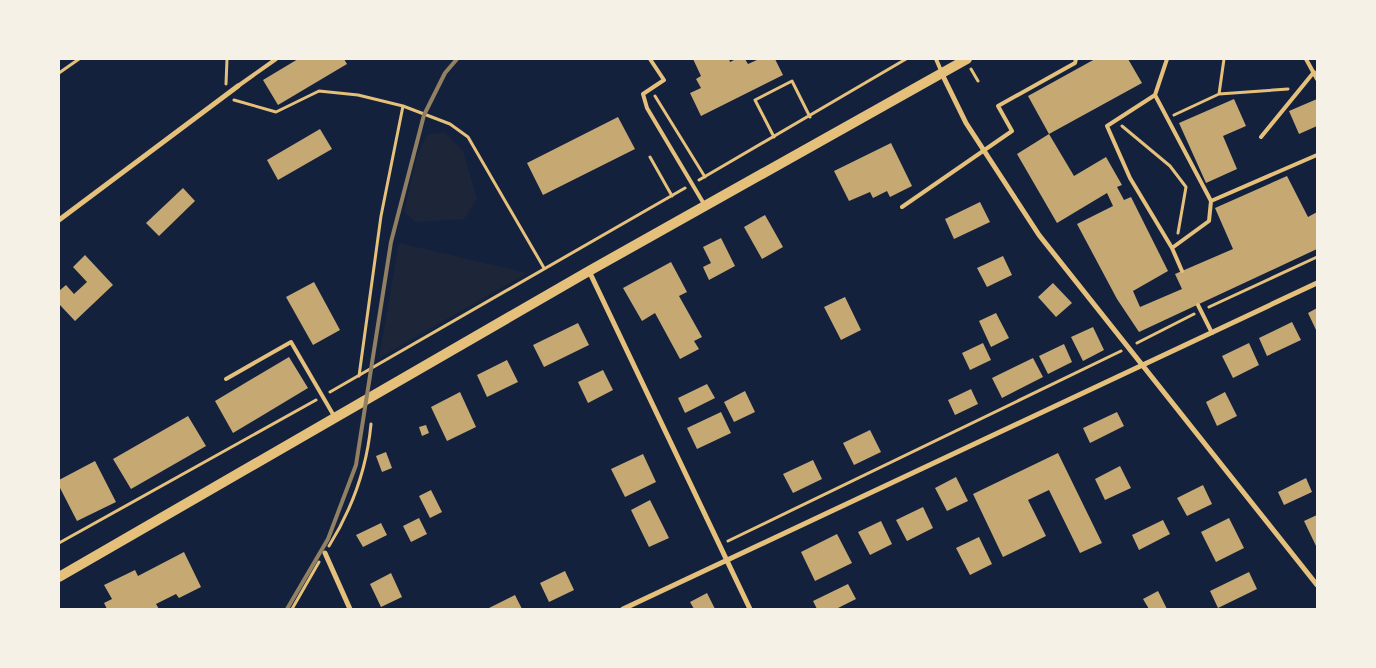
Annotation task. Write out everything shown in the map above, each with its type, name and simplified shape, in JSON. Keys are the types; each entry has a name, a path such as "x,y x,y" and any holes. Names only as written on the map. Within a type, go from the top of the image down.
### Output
{"main road":[{"path":"59,577 590,272 967,59"}],"street":[{"path":"942,74 960,112 1039,235 1317,585"},
{"path":"59,220 238,86"},
{"path":"590,272 750,609"},
{"path":"623,609 1317,283"},
{"path":"325,553 350,609"}],"lane":[{"path":"238,86 276,59"},
{"path":"650,59 664,80 643,94 648,108 706,206"},
{"path":"936,59 942,74"},
{"path":"902,207 1012,131 998,106 1063,71 1075,63 1076,59"},
{"path":"1167,59 1155,96 1106,126 1130,178 1172,248 1182,271"},
{"path":"1306,59 1317,79"},
{"path":"1261,137 1314,72"},
{"path":"1155,96 1211,201 1209,221 1172,248"},
{"path":"1211,201 1317,155"},
{"path":"1198,305 1212,332"},
{"path":"226,379 291,342 335,418"}],"path":[{"path":"59,74 79,59"},
{"path":"227,59 224,97 276,112 319,91 358,96 403,106 450,124 468,137 544,268"},
{"path":"59,543 360,376 544,268 774,138 906,59"},
{"path":"1218,94 1224,59"},
{"path":"774,138 755,100 792,82 810,117"},
{"path":"1167,119 1218,94 1301,88"},
{"path":"651,89 704,177"},
{"path":"360,376 383,207 403,106"},
{"path":"1116,120 1170,166 1186,187 1178,244"},
{"path":"650,157 672,196"},
{"path":"1137,343 1202,310 1317,257"},
{"path":"719,545 1122,351"},
{"path":"292,609 343,524 365,464 371,424"}],"shaded area":[{"path":"445,132 463,151 477,199 464,219 415,222 404,212 417,156 427,135"},
{"path":"399,243 527,273 379,358"}],"building":[{"path":"298,59 344,59 347,64 278,105 263,80"},
{"path":"693,59 729,59 730,62 736,59 745,59 748,64 759,59 775,59 783,75 701,116 690,93 701,88 696,79 701,76"},
{"path":"1095,59 1128,59 1142,83 1049,134 1028,96"},
{"path":"1234,99 1246,126 1223,136 1237,169 1206,183 1179,123"},
{"path":"1317,99 1317,126 1299,134 1289,111"},
{"path":"618,117 635,149 543,195 527,163"},
{"path":"320,129 332,149 278,180 267,160"},
{"path":"1049,134 1074,176 1106,157 1122,185 1117,187 1124,200 1131,197 1168,271 1133,291 1140,307 1182,289 1175,274 1233,249 1215,208 1287,176 1308,217 1317,212 1317,249 1139,332 1117,299 1077,224 1113,206 1107,193 1057,223 1017,154"},
{"path":"891,143 912,186 890,197 887,191 873,198 870,192 849,201 834,171"},
{"path":"183,188 195,201 159,236 146,223"},
{"path":"980,202 990,222 954,239 945,219"},
{"path":"765,215 783,247 762,259 744,227"},
{"path":"721,238 735,266 709,280 703,267 711,263 703,247"},
{"path":"85,255 113,285 75,321 59,304 59,291 66,285 74,294 87,282 73,267"},
{"path":"1003,256 1012,275 987,287 977,268"},
{"path":"671,262 687,292 679,296 702,337 694,341 699,349 680,359 655,313 642,321 623,288"},
{"path":"314,282 340,330 313,345 286,297"},
{"path":"1053,283 1072,303 1056,317 1038,297"},
{"path":"845,297 861,330 841,340 824,307"},
{"path":"1317,308 1317,332 1308,313"},
{"path":"996,313 1009,338 991,347 979,321"},
{"path":"1292,322 1301,340 1267,356 1259,338"},
{"path":"578,323 589,345 544,367 533,345"},
{"path":"1093,327 1104,350 1083,361 1071,337"},
{"path":"983,343 991,360 970,370 962,353"},
{"path":"1249,343 1259,365 1233,378 1222,356"},
{"path":"1064,344 1072,362 1048,374 1039,356"},
{"path":"289,357 308,388 233,433 215,401"},
{"path":"1033,358 1043,377 1002,398 992,378"},
{"path":"507,360 518,382 487,397 477,375"},
{"path":"603,370 613,390 588,403 578,382"},
{"path":"707,384 715,398 685,413 678,398"},
{"path":"971,389 978,404 955,415 948,400"},
{"path":"745,391 755,412 734,422 724,402"},
{"path":"460,392 476,427 447,441 431,407"},
{"path":"1225,392 1237,416 1217,426 1206,402"},
{"path":"721,412 731,433 697,449 687,428"},
{"path":"1117,412 1124,426 1090,443 1083,428"},
{"path":"188,416 206,446 131,489 113,459"},
{"path":"426,425 429,433 422,436 419,427"},
{"path":"870,430 881,452 854,465 843,443"},
{"path":"386,452 392,468 382,472 376,456"},
{"path":"1058,453 1102,543 1080,553 1049,490 1028,500 1046,536 1003,557 973,494"},
{"path":"643,454 656,482 625,497 611,469"},
{"path":"813,460 822,479 793,493 783,474"},
{"path":"95,461 116,502 77,521 59,486 59,480"},
{"path":"1120,466 1131,488 1105,500 1095,479"},
{"path":"956,477 968,501 947,511 935,488"},
{"path":"1306,478 1312,492 1284,505 1278,492"},
{"path":"1203,485 1212,504 1187,516 1177,498"},
{"path":"431,490 442,512 430,518 419,496"},
{"path":"650,500 669,538 649,547 631,510"},
{"path":"923,507 933,528 907,541 896,520"},
{"path":"1317,515 1317,548 1304,521"},
{"path":"419,518 427,534 411,542 403,526"},
{"path":"1229,518 1244,548 1216,562 1201,532"},
{"path":"1163,520 1170,534 1139,550 1132,535"},
{"path":"881,521 892,544 870,555 858,532"},
{"path":"381,523 387,535 363,547 356,535"},
{"path":"837,534 852,563 815,581 801,552"},
{"path":"979,537 992,564 970,575 956,548"},
{"path":"184,552 201,587 179,598 176,594 156,604 159,609 107,609 104,603 112,599 104,585 135,570 138,576"},
{"path":"565,571 574,590 549,602 540,583"},
{"path":"1249,572 1257,589 1218,608 1210,591"},
{"path":"391,573 402,597 381,607 370,584"},
{"path":"848,584 856,599 836,609 817,609 813,601"},
{"path":"1158,591 1167,609 1149,609 1143,599"},
{"path":"707,593 715,609 694,609 690,602"},
{"path":"515,595 522,609 487,609"}],"railway":[{"path":"287,609 328,539 356,465 391,242 424,115 445,73 457,59"}]}
